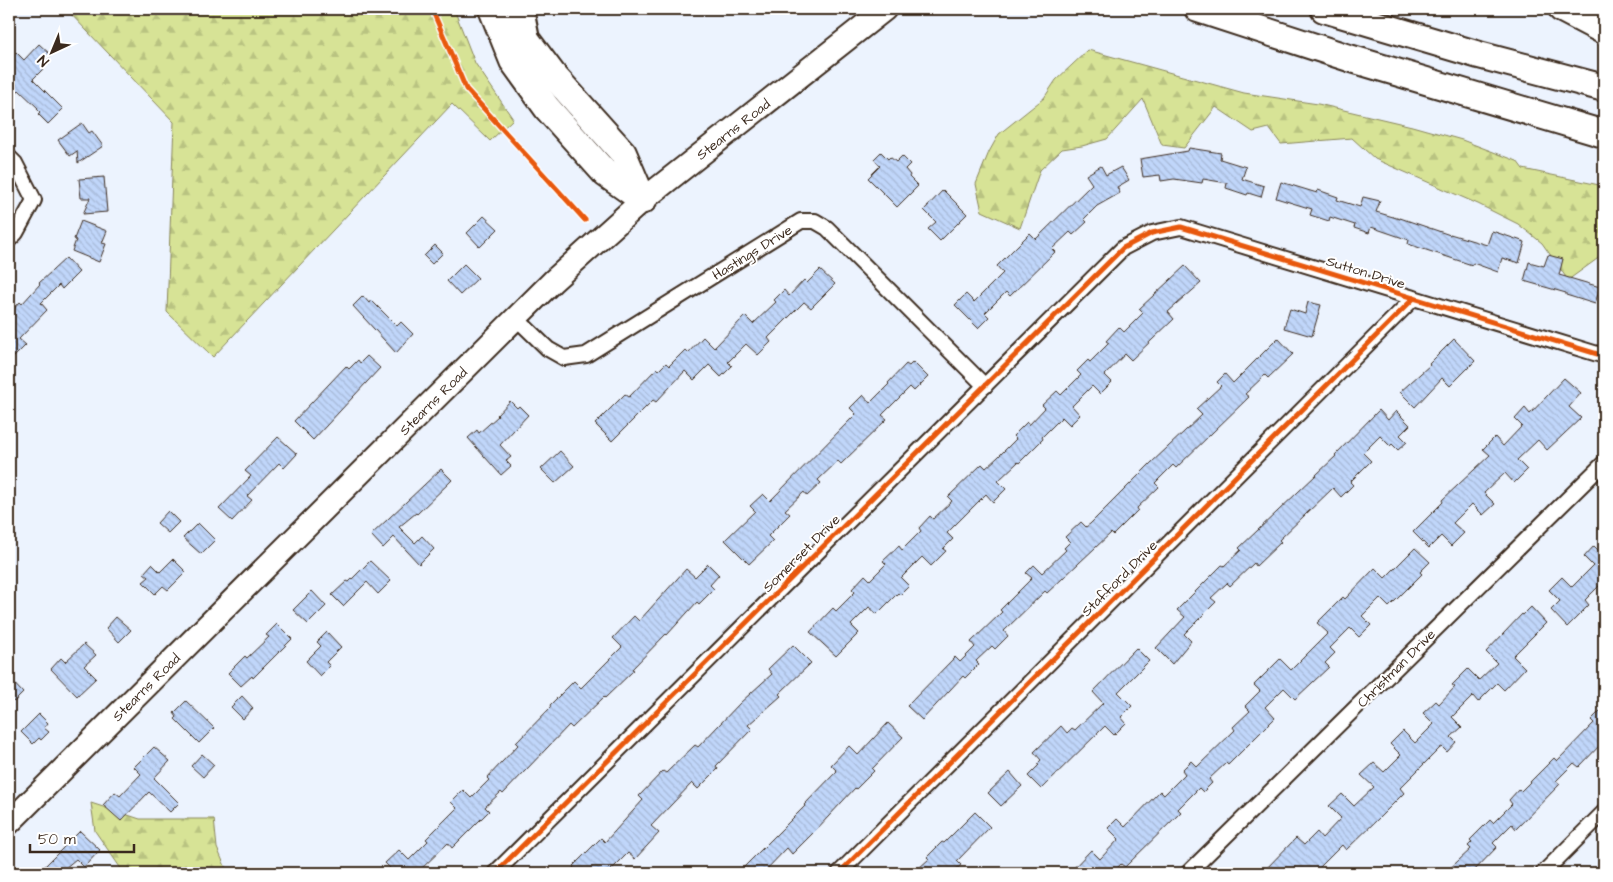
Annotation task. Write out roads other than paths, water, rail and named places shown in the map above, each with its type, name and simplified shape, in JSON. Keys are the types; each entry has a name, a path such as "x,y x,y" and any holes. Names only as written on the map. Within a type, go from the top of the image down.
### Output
{"highway":[{"path":"492,9 513,61 547,108 606,174 643,200"},
{"path":"520,9 526,39 553,75 623,153 643,200"},
{"path":"1198,9 1358,60 1604,134"},
{"path":"1324,9 1479,55 1604,88"},
{"path":"1562,9 1604,31"}],"main road":[{"name":"Stearns Road","path":"9,823 553,281 643,200 885,9"}],"street":[{"path":"9,157 34,200 16,233 9,240"},
{"name":"Hastings Drive","path":"516,318 548,349 564,358 586,354 801,221 816,221 827,228 985,386"},
{"name":"Sutton Drive","path":"1123,248 1152,233 1181,227 1604,356"},
{"name":"Somerset Drive","path":"494,873 1123,248"},
{"name":"Stafford Drive","path":"839,873 1414,298"},
{"name":"Christman Drive","path":"1188,873 1604,463"},
{"path":"1543,873 1604,812"}]}
